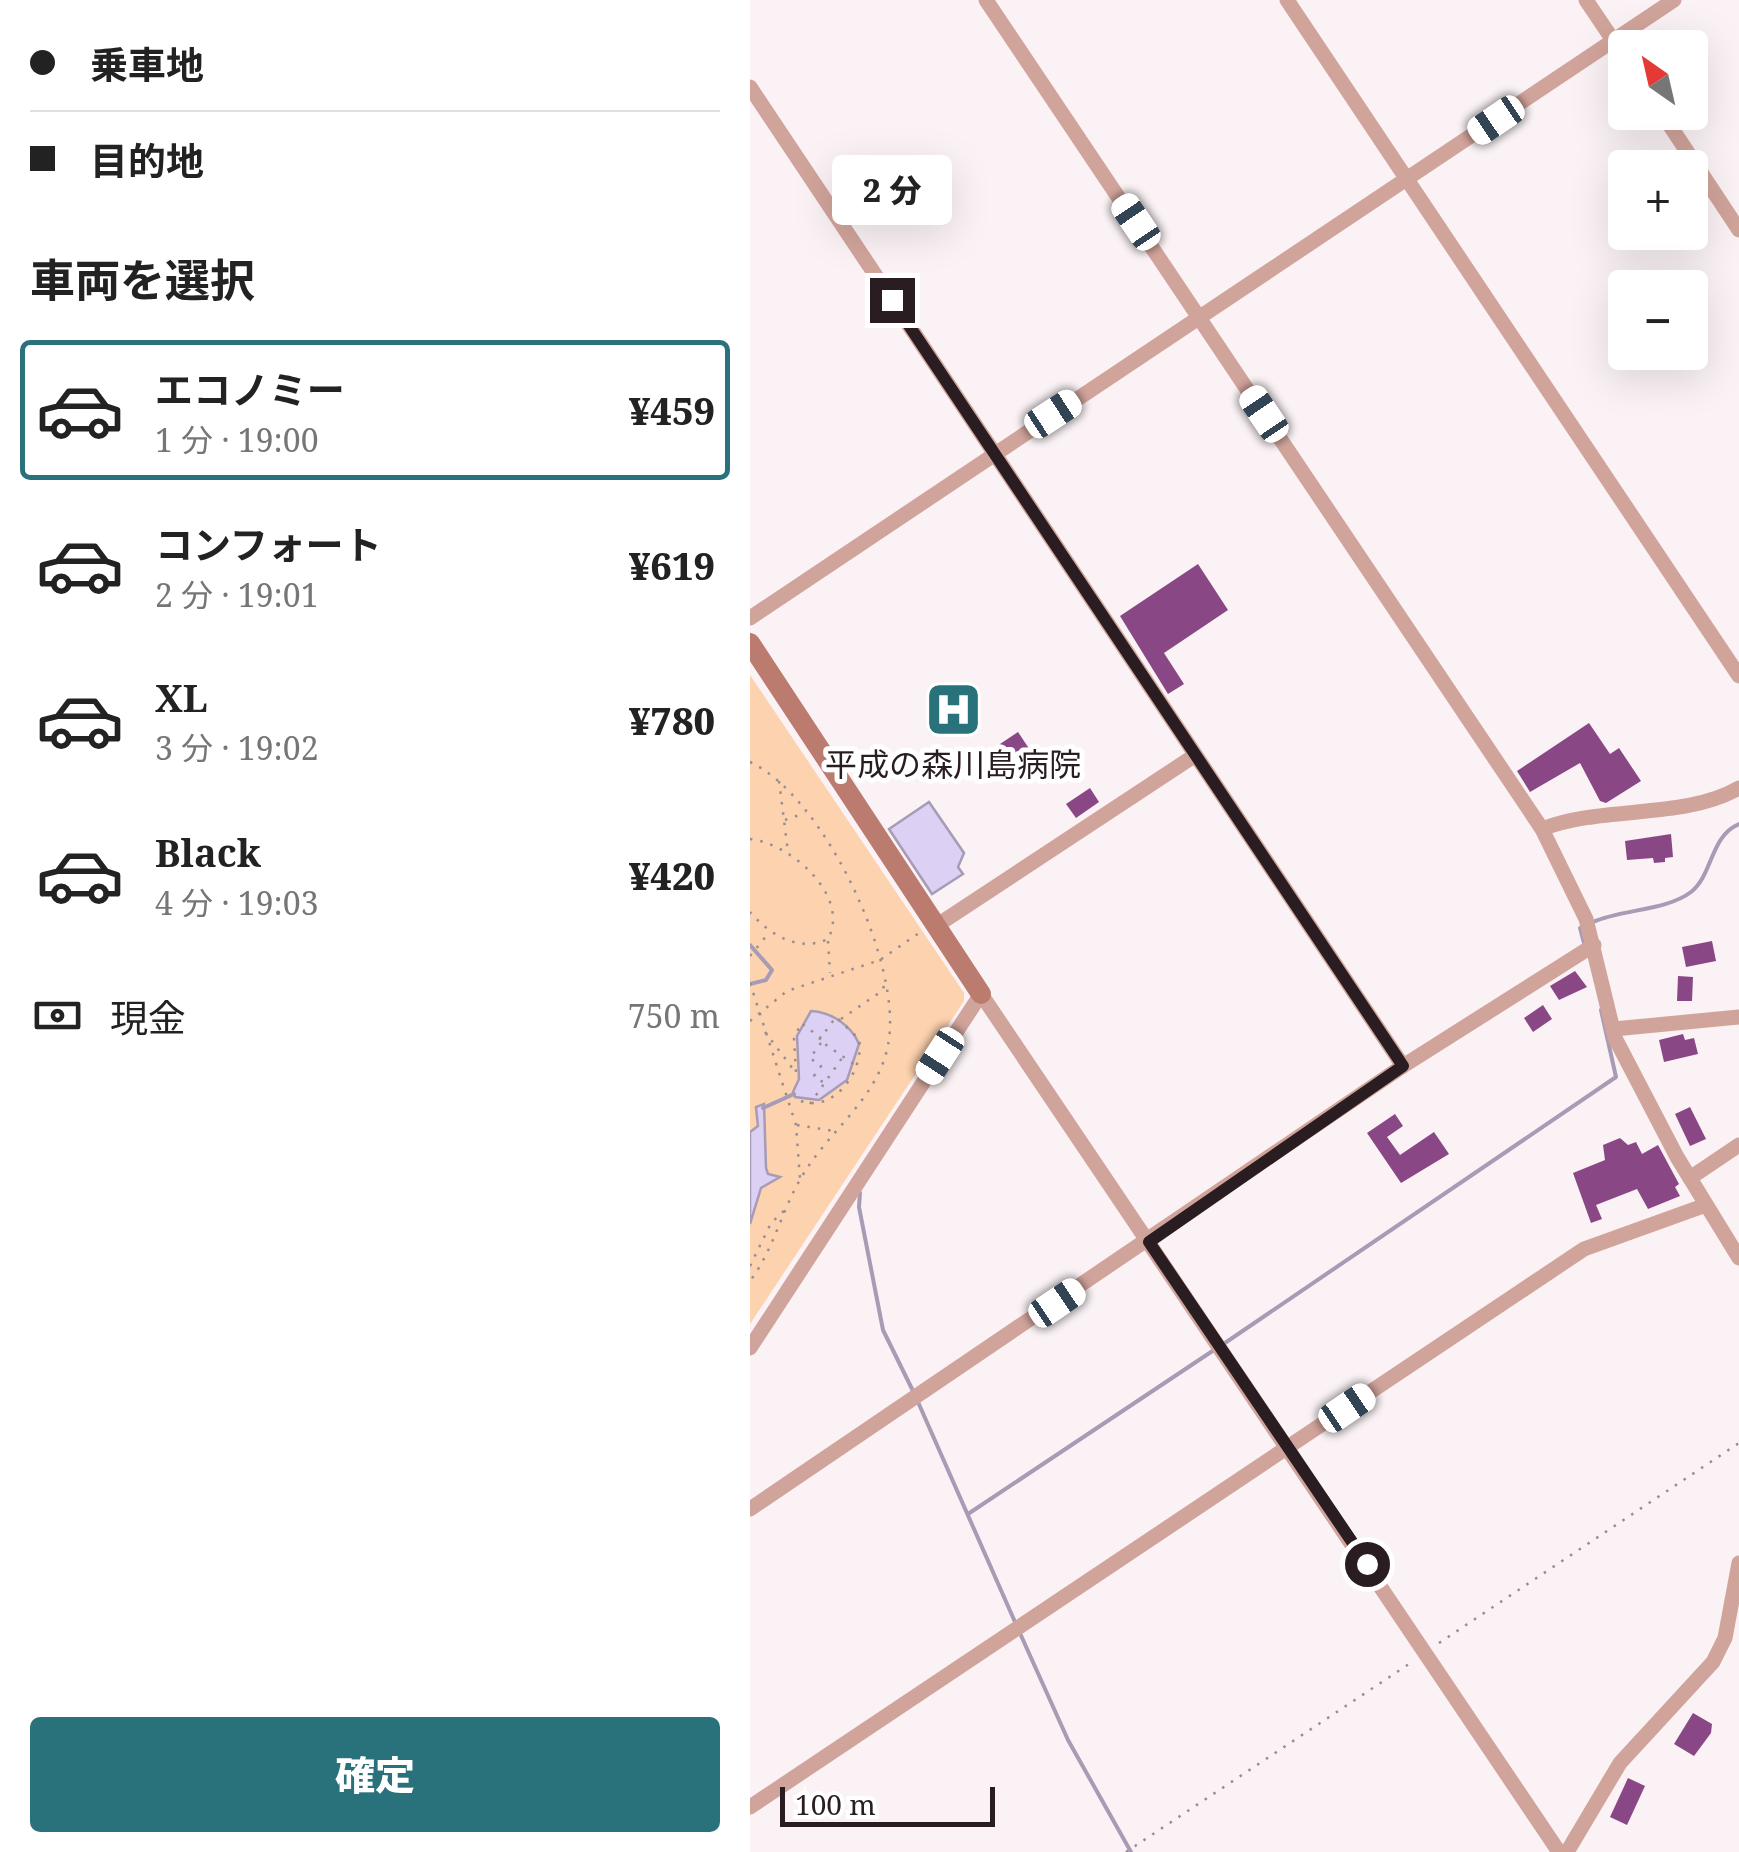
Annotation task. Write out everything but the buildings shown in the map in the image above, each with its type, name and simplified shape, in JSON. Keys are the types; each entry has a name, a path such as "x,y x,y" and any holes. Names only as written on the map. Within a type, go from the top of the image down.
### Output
{"street":[{"path":"986,0 1542,829 1573,888 1594,945 1614,1029 1690,1178 1739,1258"},
{"path":"1288,0 1739,676"},
{"path":"1586,0 1608,33"},
{"path":"1628,30 1674,0"},
{"path":"750,618 1608,43"},
{"path":"750,87 1403,1066"},
{"path":"1673,130 1739,230"},
{"path":"750,643 931,928 981,994 1289,1446 1559,1852"},
{"path":"931,928 1194,756"},
{"path":"1542,829 1570,818 1717,800 1739,788"},
{"path":"750,1509 1149,1242 1403,1066 1594,945"},
{"path":"750,1348 981,994"},
{"path":"1614,1029 1739,1016"},
{"path":"1690,1178 1739,1146"},
{"path":"750,1807 1584,1249 1706,1205"},
{"path":"1568,1852 1620,1764 1713,1662 1725,1638 1739,1563"}],"path":[{"path":"750,762 779,781 805,812 854,892 880,960 892,1019 881,1072 800,1179 750,1281"},
{"path":"779,781 788,854"},
{"path":"784,820 805,812"},
{"path":"750,837 788,854 824,890 834,909 834,926 828,939 830,974"},
{"path":"750,912 770,932 804,944 828,939"},
{"path":"750,1021 787,991 880,960 931,928"},
{"path":"750,955 770,932"},
{"path":"824,1083 814,1076 822,1066 810,1058 838,1018 882,990 886,981"},
{"path":"750,983 796,1125 800,1179"},
{"path":"802,1101 810,1104 832,1098 858,1067 860,1039 838,1018"},
{"path":"764,1031 796,1072 794,1039 801,1024 858,1067"},
{"path":"810,1104 843,1057"},
{"path":"796,1125 834,1131"},
{"path":"750,1266 772,1224 788,1208"}],"shaded area":[{"path":"750,675 964,993 964,1001 750,1324"},
{"path":"929,802 964,853 958,867 963,874 932,894 889,829"},
{"path":"811,1011 840,1021 859,1044 847,1080 819,1100 795,1097 793,1092 799,1079 797,1036"},
{"path":"764,1104 766,1168 768,1174 780,1177 761,1188 750,1224 750,1132 758,1126 756,1107"}],"waterway":[{"path":"1593,922 1669,903 1691,892 1704,876 1722,837 1739,824"},
{"path":"1584,926 1580,928 1584,943"},
{"path":"750,945 772,970 766,980 750,984"},
{"path":"1222,1345 1616,1077 1601,1010"},
{"path":"763,1108 794,1094"},
{"path":"860,1193 859,1207 883,1330 914,1393"},
{"path":"968,1514 1214,1350"},
{"path":"918,1402 1015,1622"},
{"path":"1019,1631 1068,1740 1131,1852"}],"place":[{"name":"平成の森川島病院","path":"953,709"}],"route":[{"path":"892,300 1403,1066 1149,1242 1367,1564"}]}
